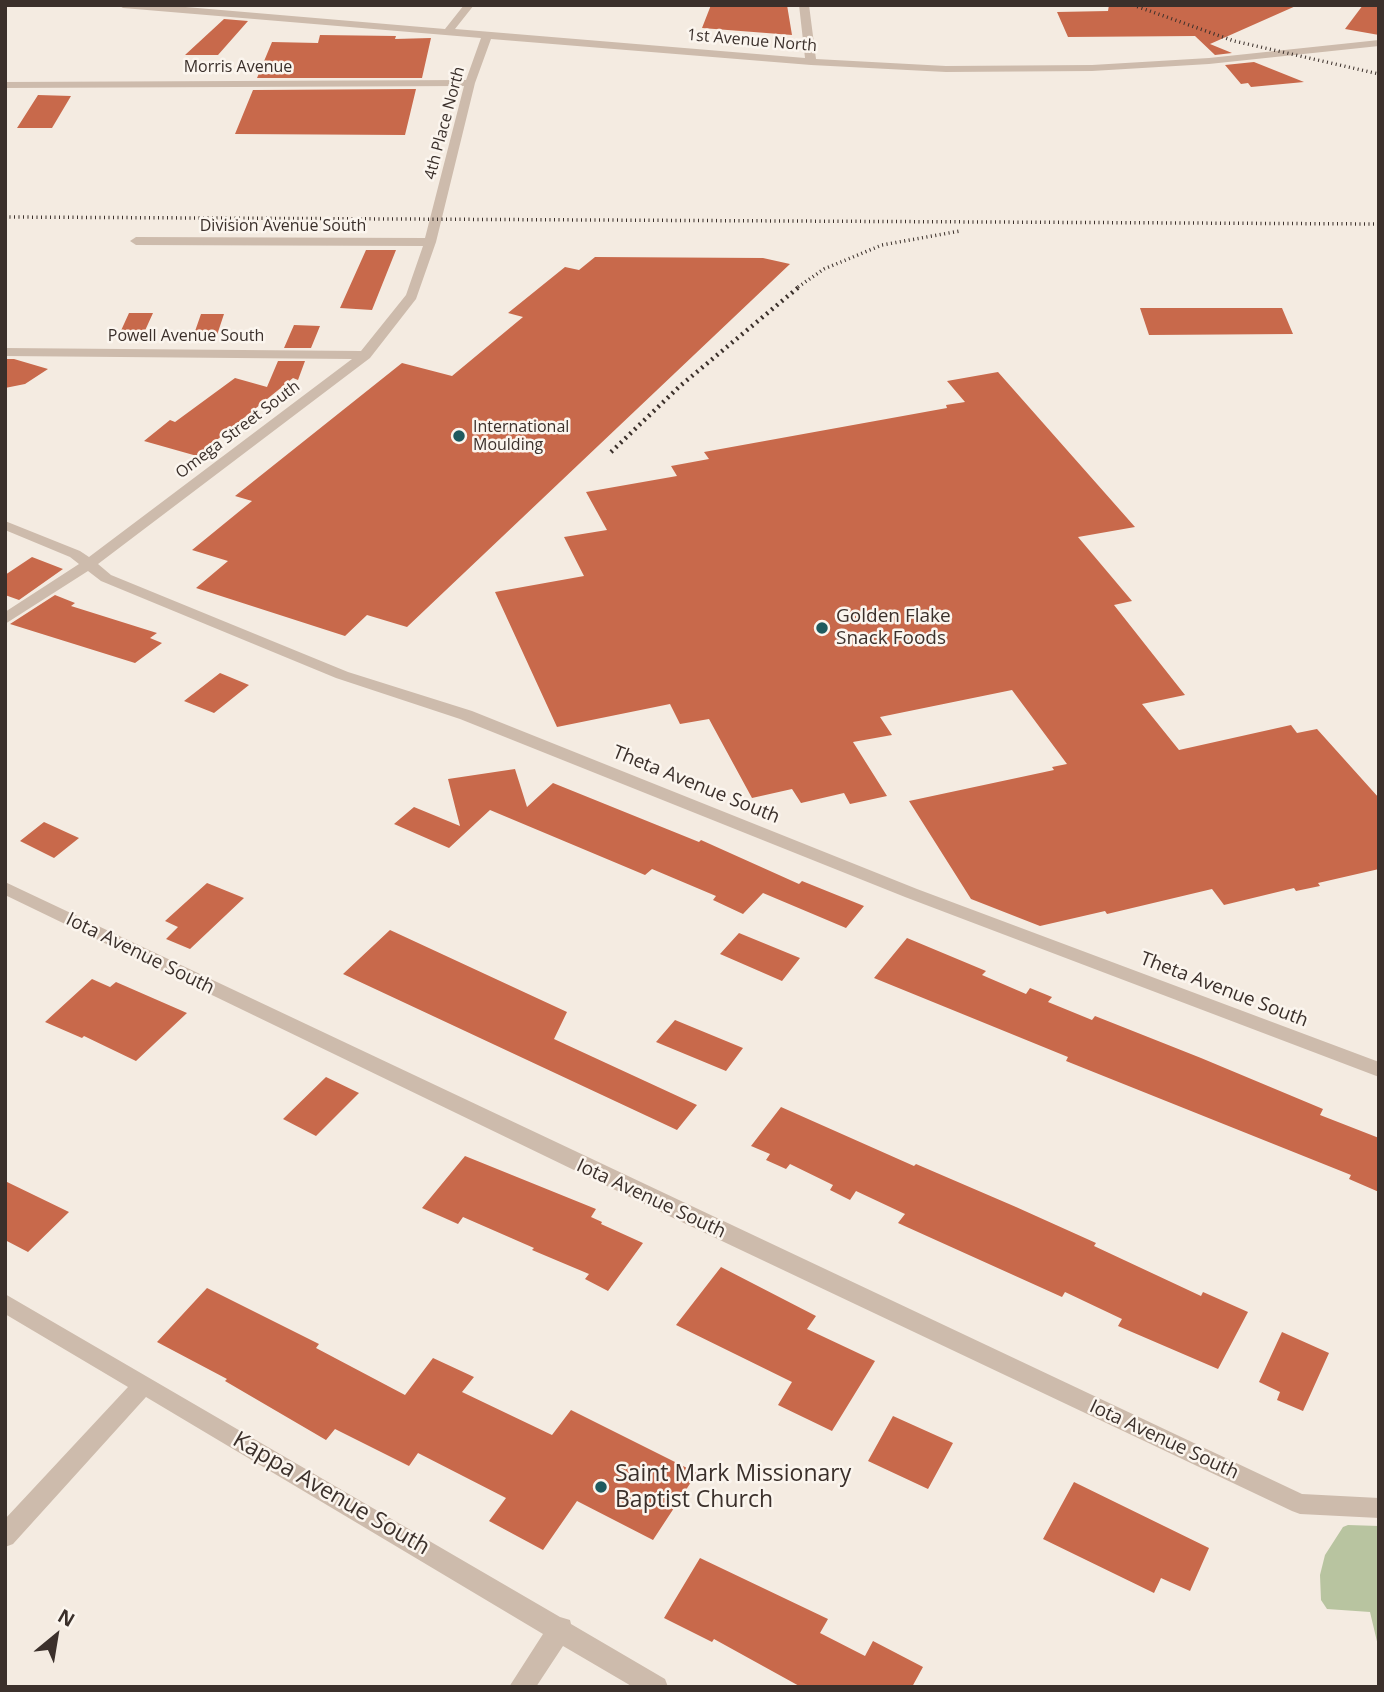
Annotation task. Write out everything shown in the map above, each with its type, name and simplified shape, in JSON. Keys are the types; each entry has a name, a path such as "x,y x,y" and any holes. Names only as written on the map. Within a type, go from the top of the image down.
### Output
{"street":[{"name":"1st Avenue North","path":"123,5 321,17 448,32 811,62 946,69 1092,68 1209,61 1379,43"},
{"path":"448,32 469,5"},
{"path":"804,5 811,62"},
{"name":"4th Place North","path":"436,221 470,83 487,34"},
{"name":"Morris Avenue","path":"5,85 470,83"},
{"name":"Omega Street South","path":"5,619 89,564 365,355 412,296 436,221"},
{"name":"Division Avenue South","path":"136,241 430,242"},
{"name":"Powell Avenue South","path":"5,352 365,355"},
{"name":"Theta Avenue South","path":"5,525 75,554 106,578 342,675 466,716 911,893 1379,1070"},
{"name":"Iota Avenue South","path":"5,888 648,1197 1300,1504 1379,1508"},
{"name":"Kappa Avenue South","path":"5,1303 561,1628 656,1687"},
{"path":"5,1536 144,1384"},
{"path":"521,1687 561,1628"}],"green space":[{"path":"1379,1526 1379,1650 1370,1612 1327,1609 1321,1600 1320,1575 1325,1555 1343,1527"}],"building":[{"path":"711,5 787,5 792,35 702,28"},
{"path":"1109,5 1298,5 1210,44 1232,53 1215,55 1195,36 1068,37 1057,12 1108,11"},
{"path":"1363,5 1379,5 1379,35 1345,29"},
{"path":"224,19 248,21 218,55 185,55"},
{"path":"320,35 431,38 422,78 257,78 272,42 318,43"},
{"path":"1254,62 1304,82 1251,87 1248,83 1241,84 1225,65"},
{"path":"416,89 405,135 235,134 253,90"},
{"path":"38,95 71,96 52,128 17,128"},
{"path":"366,250 396,250 372,310 340,308"},
{"name":"International Moulding","path":"595,257 763,258 790,264 407,627 367,615 345,636 196,588 228,561 192,550 252,501 235,496 402,363 452,376 523,317 508,313 565,267 579,270"},
{"path":"1140,308 1282,308 1293,334 1149,335"},
{"path":"129,313 153,313 143,335 119,335"},
{"path":"201,314 224,314 216,338 193,337"},
{"path":"294,325 320,326 311,348 284,348"},
{"path":"5,359 48,369 25,384 5,388"},
{"path":"278,361 305,361 298,380 293,378 197,456 144,441 170,420 175,422 235,378 267,387"},
{"name":"Golden Flake Snack Foods","path":"998,372 1135,527 1078,537 1132,601 1114,605 1185,695 1142,704 1179,750 1291,725 1297,733 1317,729 1379,798 1379,869 1318,883 1320,886 1296,891 1294,888 1224,905 1212,889 1107,914 1105,911 1040,926 971,899 909,801 1054,770 1052,767 1067,764 1012,690 880,717 892,735 853,742 887,796 850,804 844,793 801,803 792,789 752,798 709,719 680,724 670,704 557,727 495,592 584,576 564,537 607,530 586,492 677,476 671,466 709,459 704,452 947,408 946,405 965,402 947,381"},
{"path":"32,557 63,569 19,600 5,595 5,575"},
{"path":"55,595 75,603 71,606 157,633 150,638 162,643 135,663 10,624"},
{"path":"220,673 249,685 214,713 184,701"},
{"path":"515,769 527,807 553,783 699,842 701,840 799,884 802,881 864,906 846,928 763,893 743,914 713,900 716,896 652,869 645,875 490,810 449,848 394,824 414,807 460,826 448,779"},
{"path":"44,822 79,838 54,858 20,841"},
{"path":"207,883 244,898 190,949 166,939 178,927 165,921"},
{"path":"390,930 567,1012 554,1039 697,1105 677,1130 343,974"},
{"path":"739,933 800,958 782,981 720,954"},
{"path":"907,938 986,971 982,975 1026,994 1030,988 1052,997 1048,1002 1092,1020 1095,1016 1201,1058 1323,1109 1320,1115 1379,1138 1379,1192 1349,1179 1351,1175 1066,1061 1068,1057 874,978"},
{"path":"92,979 110,987 116,982 187,1013 136,1061 84,1036 82,1038 45,1022"},
{"path":"675,1020 743,1048 726,1071 656,1042"},
{"path":"326,1077 359,1093 316,1136 283,1119"},
{"path":"781,1107 1096,1243 1094,1246 1201,1296 1203,1292 1248,1312 1218,1369 1118,1326 1122,1319 1065,1292 1062,1297 898,1223 905,1214 856,1191 850,1200 830,1190 833,1185 790,1164 786,1169 766,1160 770,1154 751,1146"},
{"path":"465,1156 596,1209 591,1217 643,1243 608,1291 585,1279 589,1274 532,1250 534,1248 463,1217 458,1224 422,1208"},
{"path":"5,1181 69,1212 28,1252 5,1240"},
{"path":"721,1267 816,1316 807,1329 875,1361 832,1431 778,1405 792,1382 676,1325"},
{"path":"207,1288 319,1344 316,1348 405,1395 433,1358 474,1377 462,1392 552,1435 571,1410 697,1473 653,1540 577,1501 543,1550 489,1521 506,1498 418,1453 409,1466 335,1429 326,1440 225,1381 227,1379 157,1342"},
{"path":"1282,1332 1329,1353 1303,1411 1277,1400 1280,1392 1259,1382"},
{"path":"893,1416 953,1443 928,1489 868,1461"},
{"path":"1074,1482 1209,1548 1190,1591 1161,1578 1154,1593 1043,1539"},
{"path":"700,1558 828,1619 820,1633 865,1656 873,1641 923,1667 912,1687 801,1687 714,1639 712,1642 664,1618"}],"railway":[{"path":"1133,5 1234,41 1379,74"},
{"path":"5,217 1379,224"},
{"path":"798,287 824,269 882,245 960,231"},
{"path":"611,452 680,386 800,286"}],"place":[{"name":"International Moulding","path":"459,436"},
{"name":"Golden Flake Snack Foods","path":"822,628"},
{"name":"Saint Mark Missionary Baptist Church","path":"601,1487"}]}
